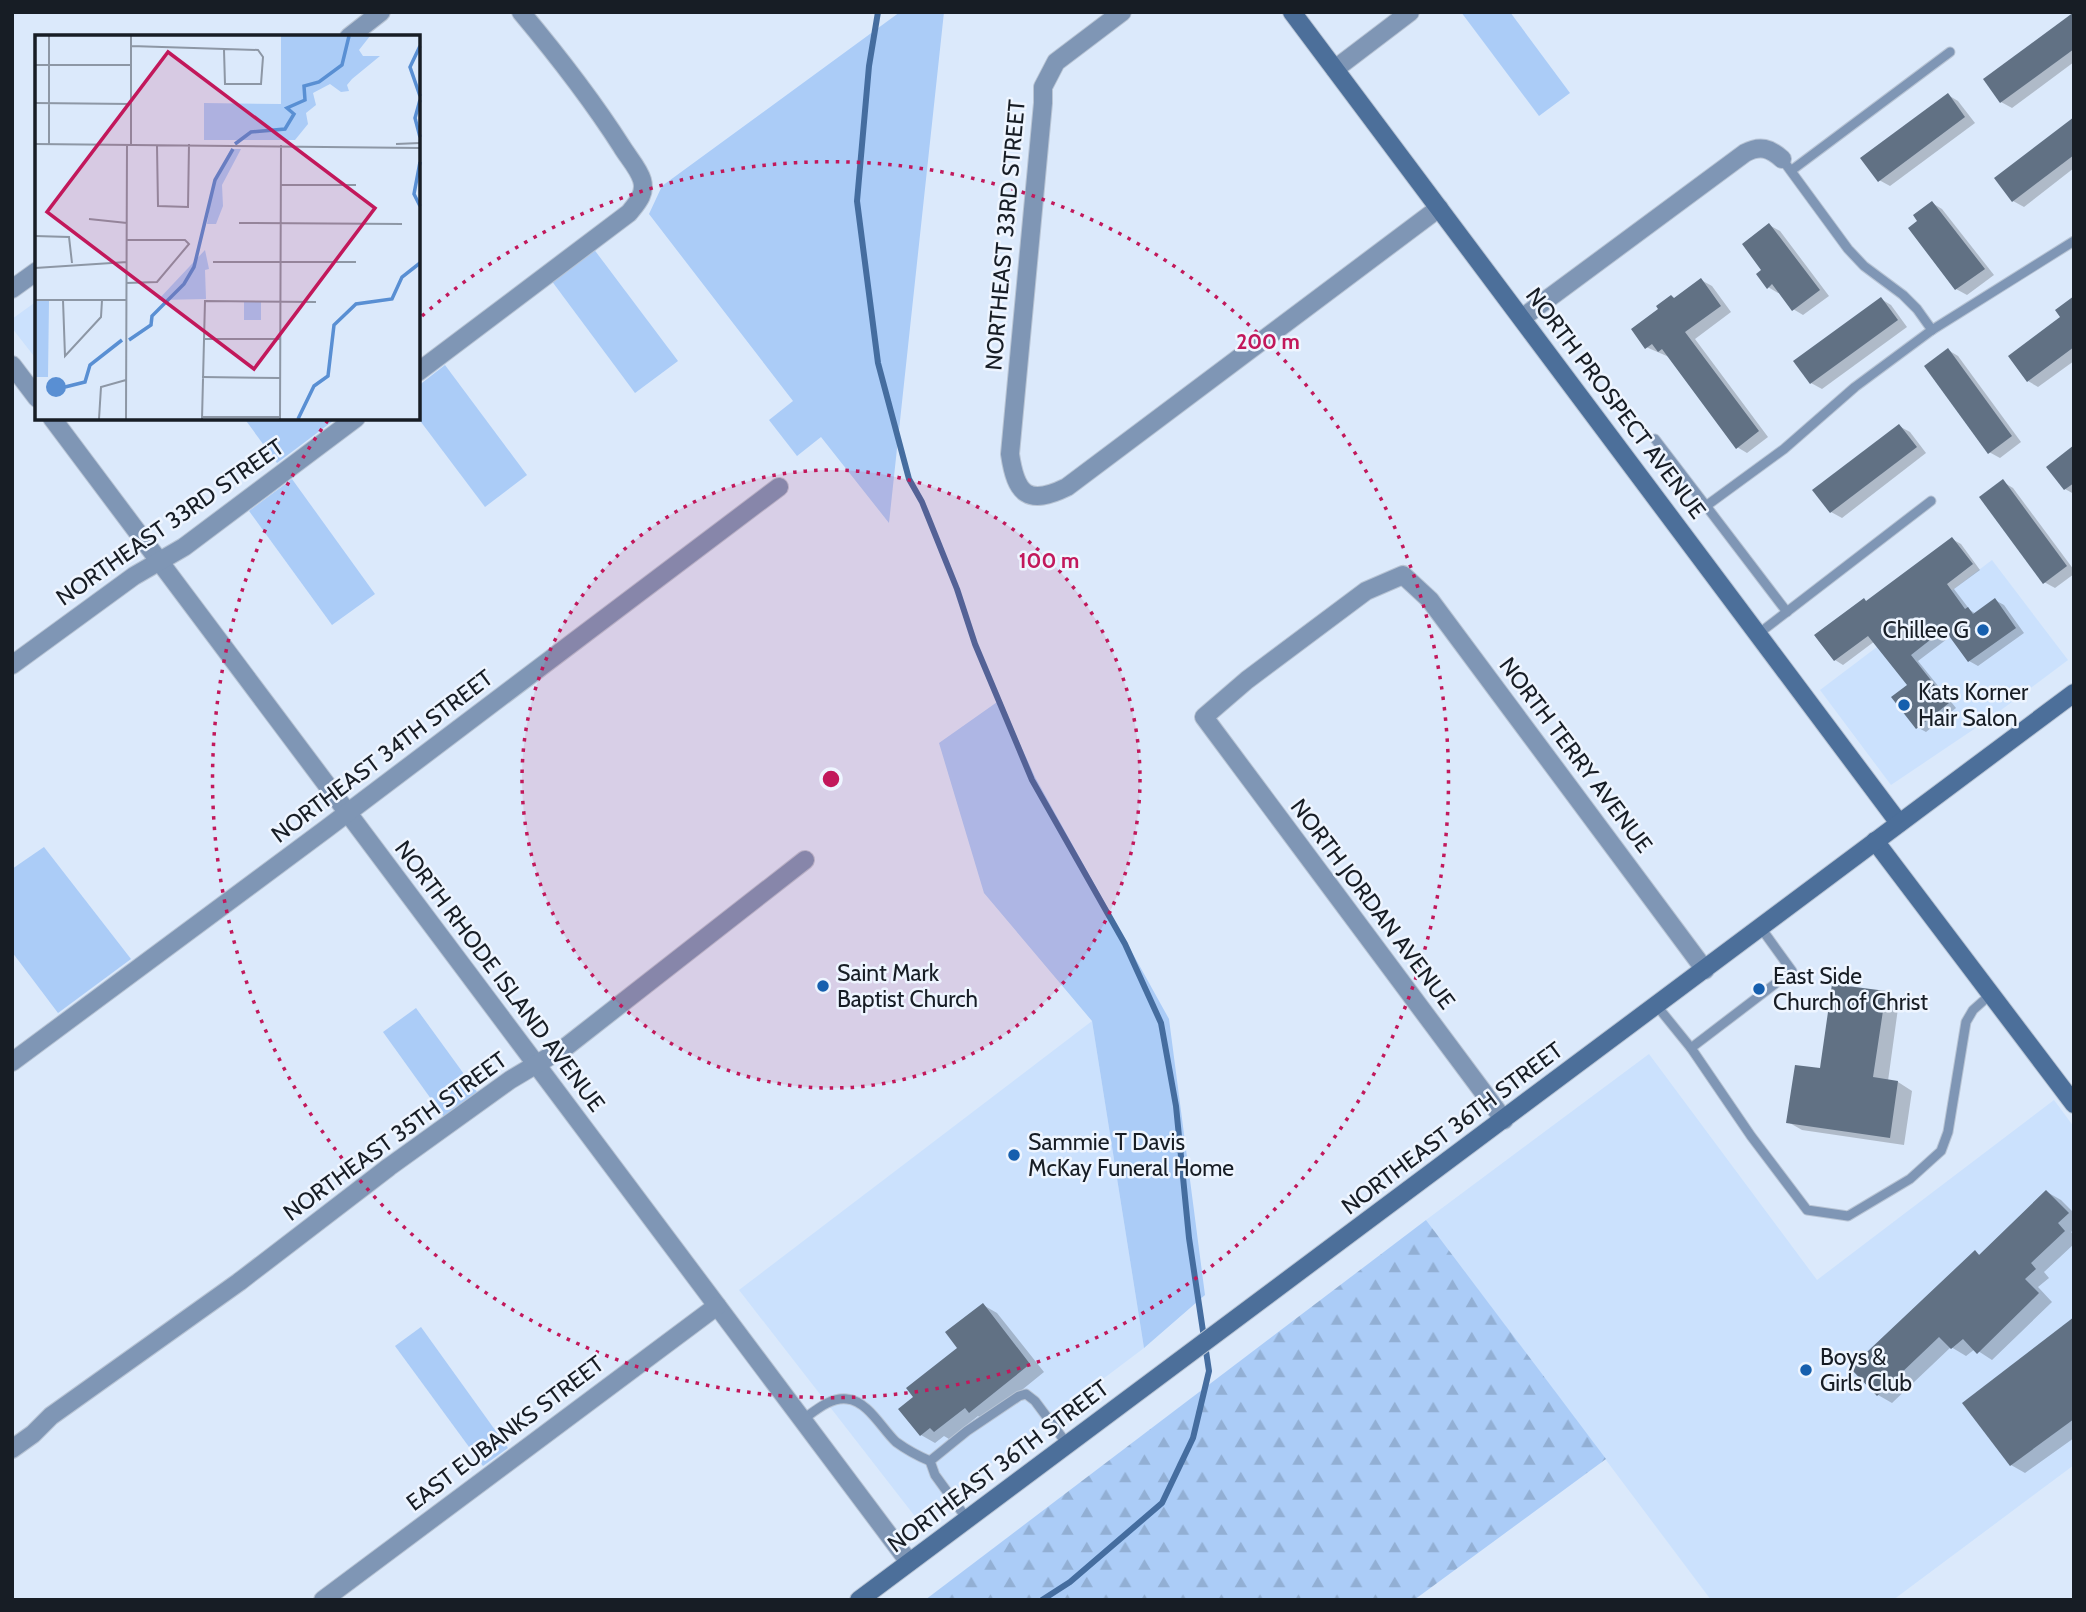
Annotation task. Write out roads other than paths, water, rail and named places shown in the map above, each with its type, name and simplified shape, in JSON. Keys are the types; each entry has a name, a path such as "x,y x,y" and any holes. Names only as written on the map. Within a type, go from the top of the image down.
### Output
{"main road":[{"name":"NORTH PROSPECT AVENUE","path":"1292,12 1899,823"},
{"name":"NORTHEAST 36TH STREET","path":"859,1600 2074,693"},
{"path":"1875,841 2073,1101"}],"street":[{"path":"352,35 381,12"},
{"path":"420,370 629,213 643,192 642,179 613,133 521,12"},
{"name":"NORTHEAST 33RD STREET","path":"1122,12 1056,62 1042,86 1043,103 1010,454 1013,474 1025,493 1034,497 1048,496 1067,487 1439,208"},
{"path":"1335,69 1410,12"},
{"path":"1522,318 1745,153 1764,148 1774,152 1787,164"},
{"path":"12,289 35,272"},
{"path":"12,365 35,395"},
{"name":"NORTH RHODE ISLAND AVENUE","path":"53,420 909,1562"},
{"name":"NORTHEAST 33RD STREET","path":"12,665 134,576 195,539 353,420"},
{"name":"NORTHEAST 34TH STREET","path":"12,1062 779,487"},
{"name":"NORTH TERRY AVENUE","path":"1204,717 1247,680 1366,591 1403,575 1430,600 1705,970"},
{"name":"NORTH JORDAN AVENUE","path":"1204,717 1504,1120"},
{"name":"NORTHEAST 35TH STREET","path":"12,1450 51,1416 258,1268 389,1167 510,1080 567,1046 805,860"},
{"name":"EAST EUBANKS STREET","path":"323,1600 716,1306"}],"lane":[{"path":"1932,330 1903,295 1864,266 1848,249 1787,164 1950,52"},
{"path":"1706,506 1784,449 1855,387 1932,330 2074,241"},
{"path":"1655,439 1787,612"},
{"path":"1758,634 1931,501"},
{"path":"1691,1048 1792,971 1761,928"},
{"path":"1657,1006 1691,1048 1751,1136 1807,1210 1848,1216 1910,1179 1941,1151 1948,1132 1966,1023 1973,1010 1991,994"},
{"path":"930,1461 967,1431 1026,1394 1035,1401 1068,1444"},
{"path":"802,1420 828,1403 839,1399 853,1401 868,1411 896,1441 930,1461 935,1475 967,1519"}],"waterway":[{"path":"878,12 869,66 857,201 878,363 909,479 922,502 957,589 975,644 1032,780 1125,944 1161,1023 1176,1106 1189,1238 1209,1371 1193,1438 1162,1503 1070,1582 1042,1600"}],"place":[{"name":"Chillee G","path":"1983,630"},
{"name":"Kats Korner Hair Salon","path":"1904,705"},
{"name":"Saint Mark Baptist Church","path":"823,986"},
{"name":"East Side Church of Christ","path":"1759,989"},
{"name":"Sammie T Davis McKay Funeral Home","path":"1014,1155"},
{"name":"Boys & Girls Club","path":"1806,1370"}]}
